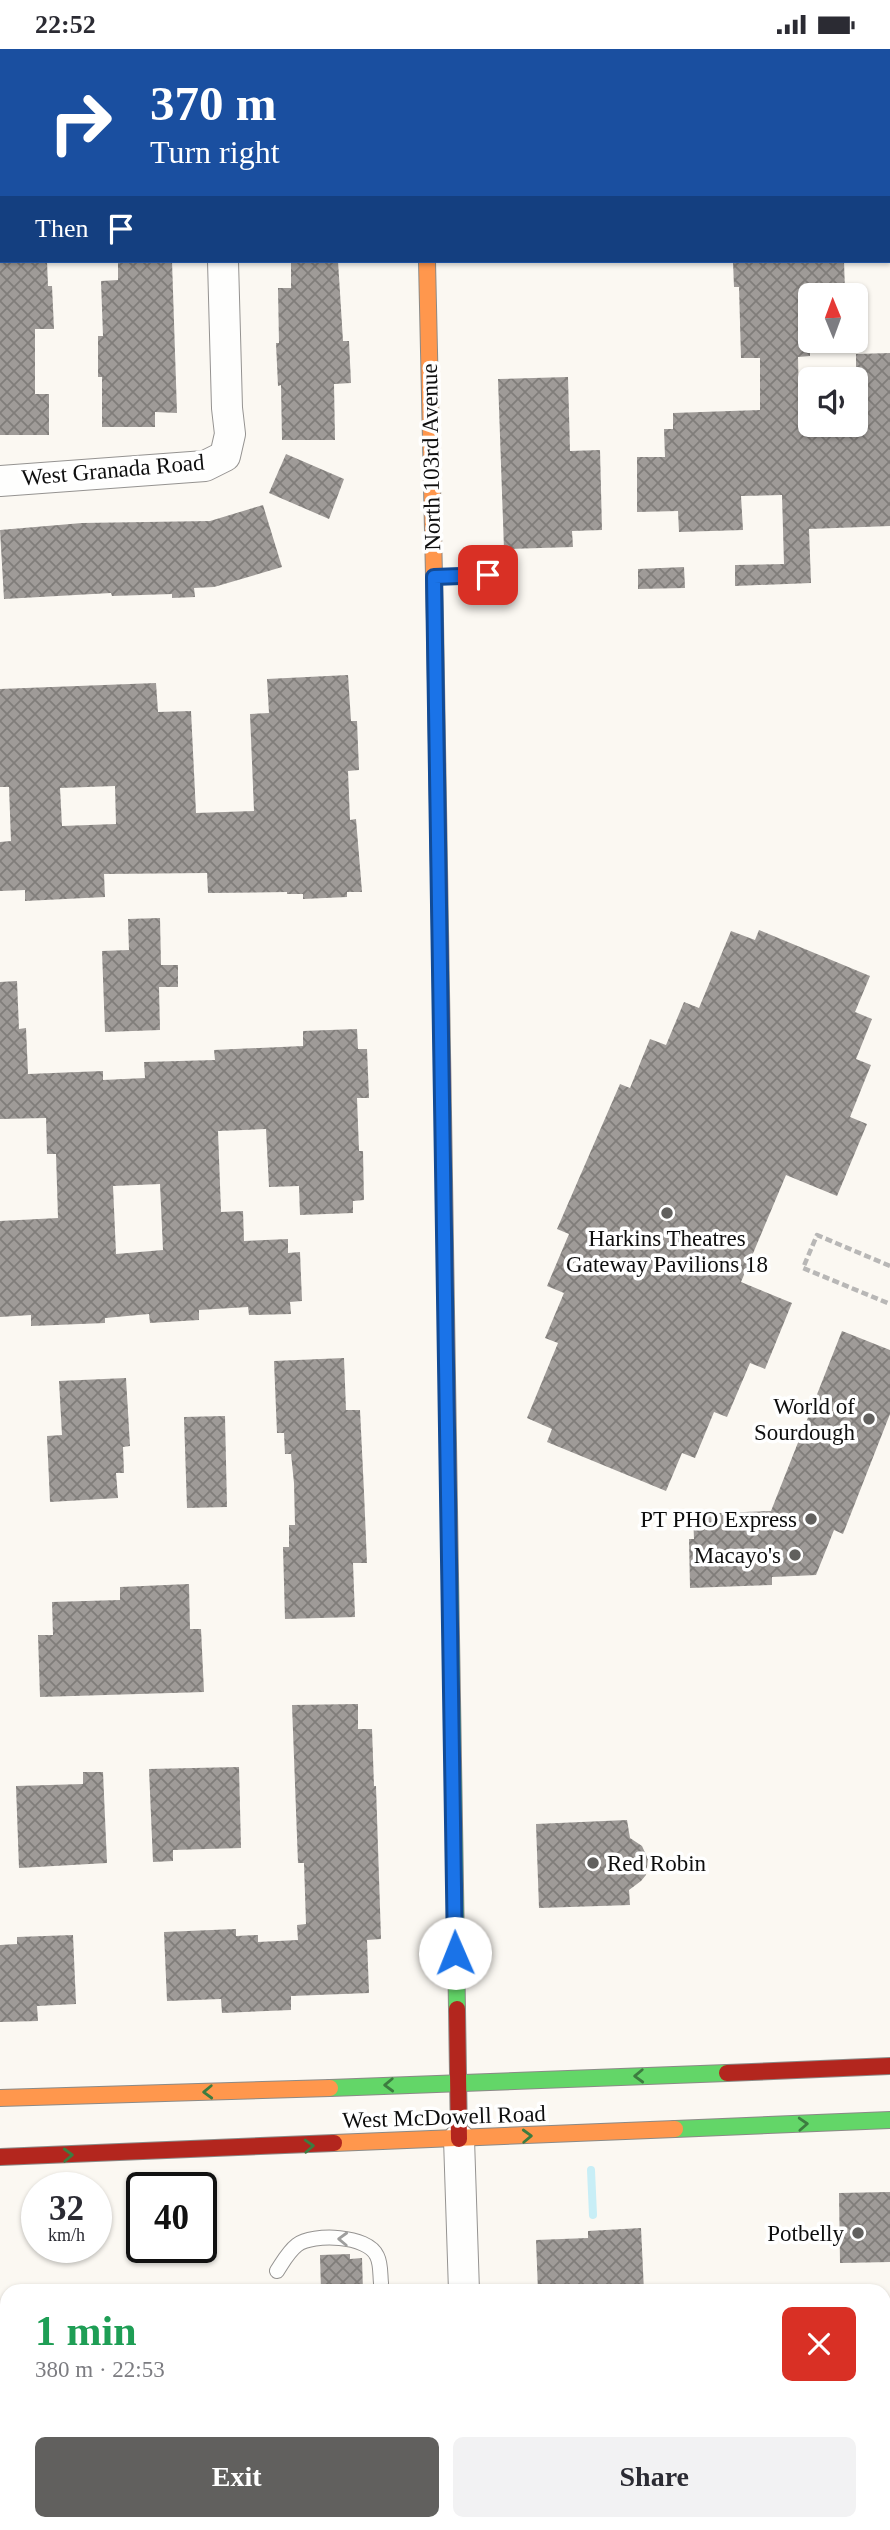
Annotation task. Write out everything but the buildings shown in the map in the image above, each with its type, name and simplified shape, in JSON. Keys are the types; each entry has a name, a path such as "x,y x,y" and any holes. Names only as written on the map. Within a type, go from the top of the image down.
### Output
{"street":[{"name":"West Granada Road","path":"0,481 205,466 225,456 230,433 223,263"},
{"name":"North 103rd Avenue","path":"427,263 457,2084 464,2284"},
{"name":"West McDowell Road","path":"0,2098 457,2084 890,2066"},
{"path":"720,2128 783,2108"},
{"name":"West McDowell Road","path":"0,2157 890,2120"}],"lane":[{"path":"434,577 488,575"},
{"path":"277,2271 298,2244 309,2239 354,2239 366,2243 377,2254 381,2283"}],"path":[{"path":"890,1266 817,1235 803,1268 890,1304"}],"waterway":[{"path":"591,2170 593,2215"}],"traffic: fast":[{"path":"450,1576 457,2009"},
{"path":"330,2088 727,2073"},
{"path":"675,2129 890,2120"}],"traffic: slow":[{"path":"427,263 435,621"},
{"path":"443,1114 450,1576"},
{"path":"0,2098 330,2088"},
{"path":"334,2143 675,2129"}],"traffic: jam":[{"path":"435,621 443,1114"},
{"path":"457,2009 459,2139"},
{"path":"727,2073 890,2066"},
{"path":"0,2157 334,2143"}],"place":[{"name":"Harkins Theatres Gateway Pavilions 18","path":"667,1213"},
{"name":"World of Sourdough","path":"869,1419"},
{"name":"PT PHO Express","path":"811,1519"},
{"name":"Macayo's","path":"795,1555"},
{"name":"Red Robin","path":"593,1863"},
{"name":"Potbelly","path":"858,2233"}],"route":[{"path":"455,1953 434,577 488,575"}]}
